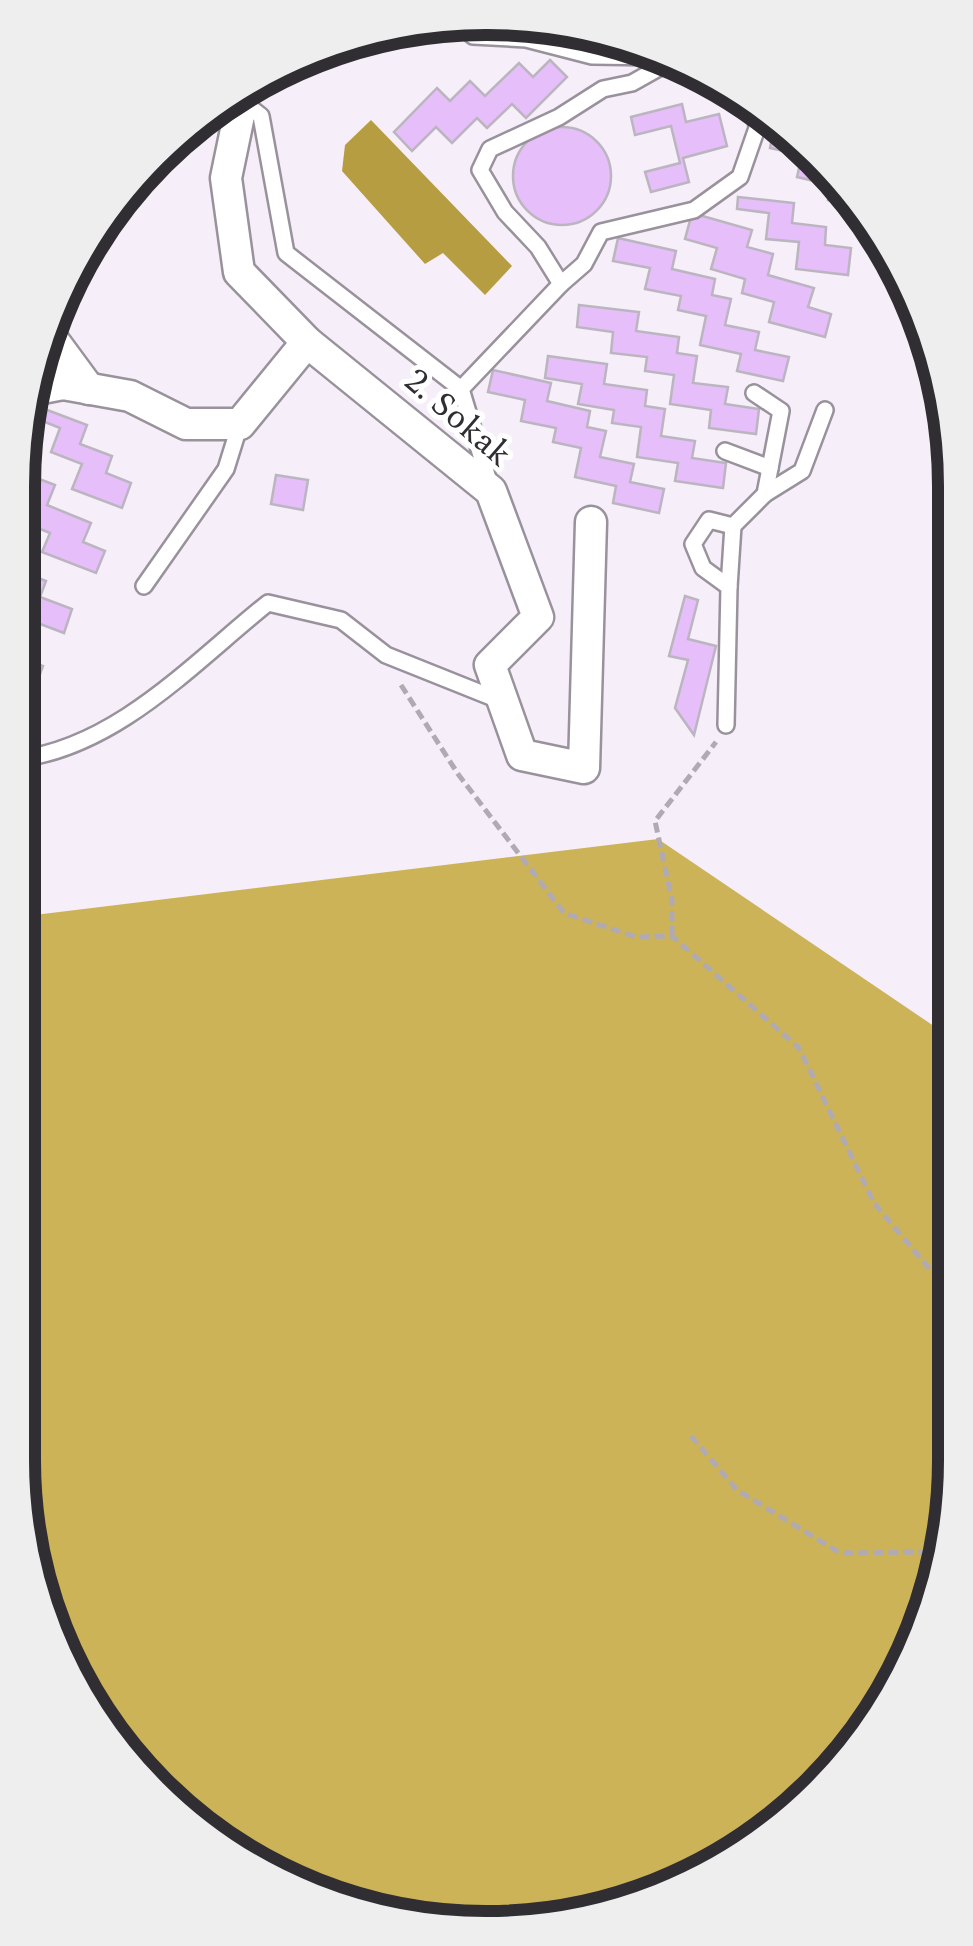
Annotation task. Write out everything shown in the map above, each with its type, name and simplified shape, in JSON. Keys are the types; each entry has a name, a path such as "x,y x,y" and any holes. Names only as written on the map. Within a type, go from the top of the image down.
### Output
{"street":[{"name":"2. Sokak","path":"246,105 226,178 240,272 308,342 491,491 538,617 490,665 522,755 584,768 590,522"},
{"path":"46,387 63,384 130,396 186,424 240,424 308,342"},
{"path":"57,346 89,389"}],"lane":[{"path":"472,35 526,39 592,56 624,56"},
{"path":"561,284 538,247 505,212 480,170 490,150 559,117 603,89 632,83 658,69"},
{"path":"252,101 260,116 286,253 461,389 491,491"},
{"path":"461,389 584,264 601,232 694,210 740,176 758,126"},
{"path":"754,394 781,412 765,494"},
{"path":"726,726 733,526 765,494 802,471 825,410"},
{"path":"144,586 226,470 240,424"},
{"path":"725,451 770,468"},
{"path":"729,587 703,568 693,544 709,520 733,526"},
{"path":"35,757 50,756 138,712 268,603 341,620 386,656 504,702"}],"path":[{"path":"378,649 458,774 564,912 636,937 672,936 799,1048 874,1203 938,1279"},
{"path":"672,936 672,900 655,821 704,762 726,726"},
{"path":"690,1436 737,1490 840,1552 928,1552"}],"shaded area":[{"path":"371,120 512,266 485,295 443,253 425,264 342,171 345,145"},
{"path":"658,839 938,1029 938,1460 934,1518 923,1576 904,1632 862,1710 806,1779 761,1818 686,1864 603,1896 516,1910 428,1907 341,1887 261,1851 189,1799 128,1734 95,1685 69,1632 50,1576 39,1518 35,1460 35,915"}],"building":[{"path":"550,60 567,77 526,118 512,104 487,128 477,118 452,143 436,127 412,151 394,132 437,88 450,101 470,81 485,96 519,63 533,77"},
{"path":"682,104 686,122 719,114 727,146 683,158 689,182 651,192 645,172 680,163 671,126 635,135 631,117"},
{"path":"562,127 581,131 597,141 607,157 611,176 607,195 597,211 581,221 562,225 543,221 527,211 517,195 513,176 517,157 527,141 543,131"},
{"path":"772,137 790,152 770,148"},
{"path":"800,162 820,182 797,177"},
{"path":"738,197 794,203 792,223 826,227 825,245 851,248 848,275 796,269 799,242 766,239 769,213 737,209"},
{"path":"692,213 752,230 747,247 773,254 768,275 814,288 808,307 831,314 825,337 769,322 774,302 742,293 745,279 711,269 717,248 685,239"},
{"path":"618,238 676,251 672,269 715,279 712,295 731,299 725,325 759,332 755,350 789,357 783,381 737,371 741,354 700,345 706,316 678,310 681,296 645,289 650,268 613,261"},
{"path":"579,305 639,312 636,331 679,337 677,353 697,356 693,383 728,387 725,404 759,409 756,434 709,428 711,410 670,404 674,375 645,371 647,357 611,353 613,332 577,327"},
{"path":"548,356 607,364 604,384 647,390 645,406 665,409 661,436 695,441 692,458 726,463 723,488 675,481 678,463 637,457 641,427 612,423 614,410 578,404 582,384 545,378"},
{"path":"493,370 551,383 547,401 590,411 587,427 606,431 600,457 634,464 630,482 664,489 659,513 613,503 616,486 575,477 581,448 553,442 556,428 521,421 525,400 488,392"},
{"path":"42,408 87,425 80,444 112,456 106,473 131,483 122,508 72,489 82,464 51,452 60,428 40,420"},
{"path":"276,475 308,480 303,510 271,504"},
{"path":"35,477 55,485 47,505 91,523 83,542 105,551 96,573 42,552 50,533 35,527"},
{"path":"35,577 46,581 40,597 72,609 64,633 35,622"},
{"path":"685,596 698,600 688,639 716,646 694,735 675,708 688,660 669,656"},
{"path":"35,663 43,666 35,687"}]}
